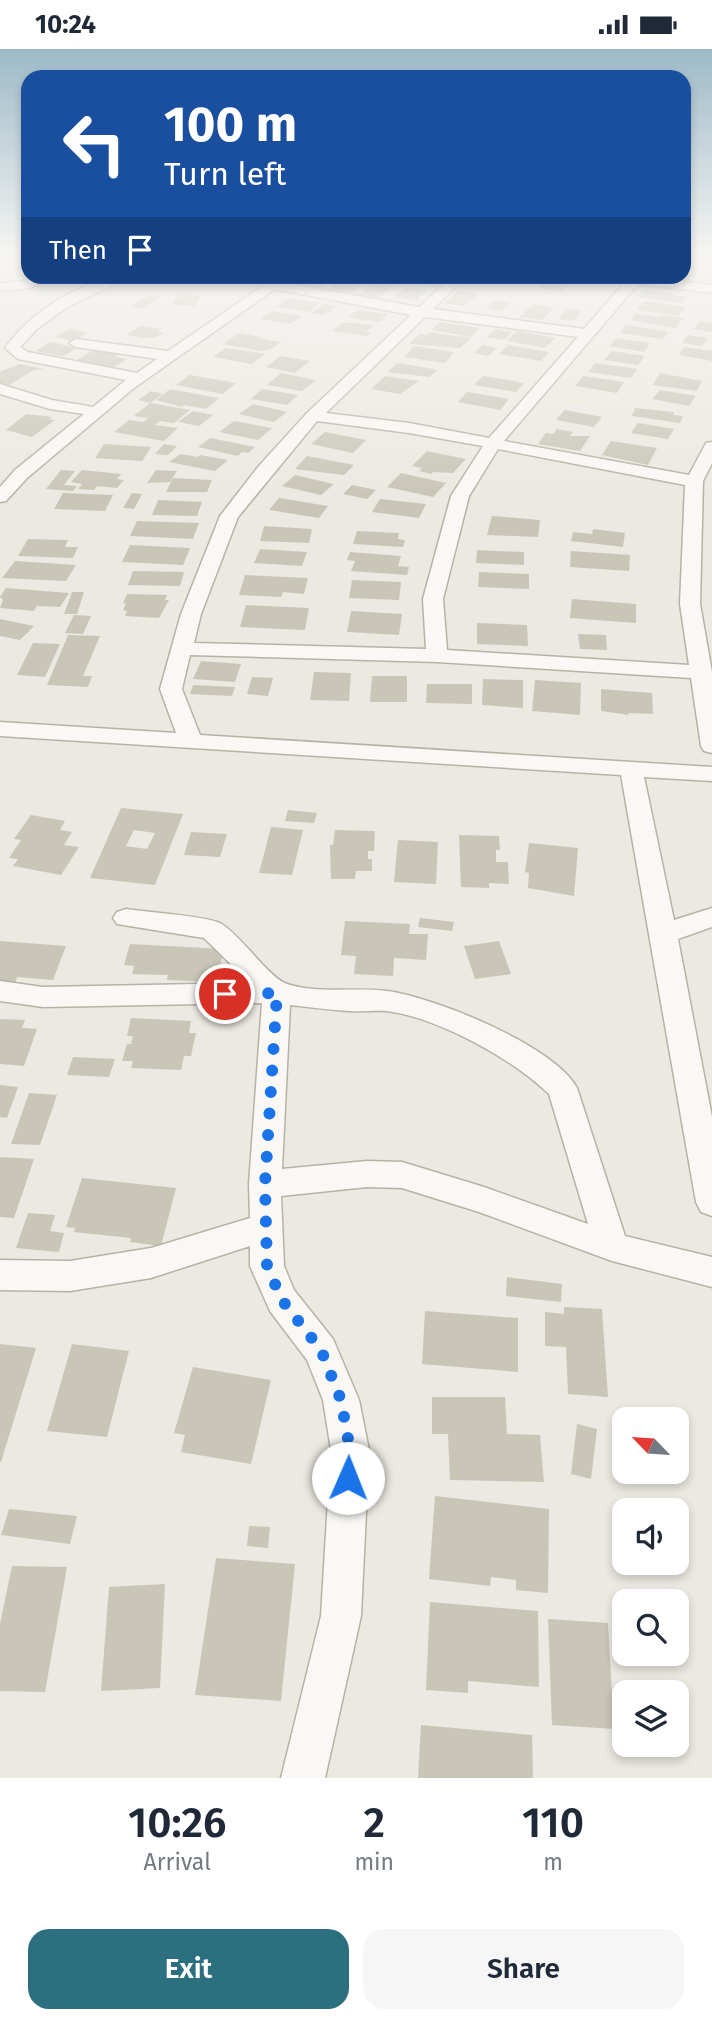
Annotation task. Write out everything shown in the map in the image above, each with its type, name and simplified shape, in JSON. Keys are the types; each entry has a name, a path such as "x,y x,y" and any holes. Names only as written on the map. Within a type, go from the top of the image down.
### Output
{"street":[{"path":"21,334 12,348 23,356 140,378"},
{"path":"0,497 21,474 97,412 203,334"},
{"path":"191,742 172,689 191,614 229,516 264,471 313,416 398,334"},
{"path":"437,656 433,599 460,496 492,445 588,334"},
{"path":"76,343 171,356"},
{"path":"0,389 50,404 97,412"},
{"path":"313,416 367,420 694,481"},
{"path":"712,447 694,481 690,604 712,746"},
{"path":"0,470 21,474"},
{"path":"182,649 437,656 701,672"},
{"path":"3,735 415,754 712,774"},
{"path":"631,769 712,1202"},
{"path":"664,934 712,917"},
{"path":"126,918 212,930 277,993 265,1184 267,1266 282,1300 321,1350 341,1400 350,1450 341,1616 303,1778"},
{"path":"0,991 43,997 277,993 349,1001 387,1001 411,1005 472,1028 544,1071 562,1088 612,1247"},
{"path":"265,1184 367,1174 402,1175 484,1200 612,1247 712,1272"},
{"path":"0,1275 70,1276 151,1263 266,1227"}],"building":[{"path":"61,334 86,334 73,341 55,337"},
{"path":"128,334 163,334 145,338 126,335"},
{"path":"238,334 281,342 271,349 260,351 223,344"},
{"path":"420,334 442,334 471,338 460,348 409,344"},
{"path":"452,334 474,334 471,337"},
{"path":"490,334 510,334 504,340 487,337"},
{"path":"514,334 555,338 545,348 506,341"},
{"path":"625,334 668,334 663,339"},
{"path":"688,335 708,338 702,346 682,343"},
{"path":"617,338 650,343 644,352 610,346"},
{"path":"50,342 78,348 63,356 35,351"},
{"path":"483,345 497,348 488,356 474,353"},
{"path":"508,345 549,352 541,361 499,354"},
{"path":"414,346 454,352 445,363 404,357"},
{"path":"684,347 712,351 712,361 679,355"},
{"path":"226,348 265,354 252,364 213,357"},
{"path":"93,350 118,354 115,357 127,359 114,367 77,360"},
{"path":"612,351 645,356 638,365 604,360"},
{"path":"281,356 310,361 295,373 266,367"},
{"path":"398,363 438,370 429,377 387,372"},
{"path":"595,363 637,369 631,378 589,372"},
{"path":"20,364 44,369 34,370 9,385 0,383 1,371"},
{"path":"281,373 316,380 302,391 267,385"},
{"path":"660,373 702,381 697,391 653,385"},
{"path":"189,375 236,383 223,394 176,385"},
{"path":"385,376 419,381 400,394 371,389"},
{"path":"483,376 524,383 516,392 474,385"},
{"path":"583,376 624,382 617,393 575,386"},
{"path":"170,389 219,398 206,409 184,405 182,407 156,400"},
{"path":"262,389 298,395 287,405 251,399"},
{"path":"660,390 696,396 689,406 652,399"},
{"path":"151,391 163,394 150,403 138,400"},
{"path":"467,392 509,399 500,410 458,402"},
{"path":"150,403 190,410 174,423 160,421 155,425 178,428 164,441 114,432 129,420 143,422 148,418 134,416"},
{"path":"253,404 287,412 274,422 239,414"},
{"path":"635,408 674,412 673,415 683,416 680,423 632,416"},
{"path":"565,410 602,417 594,427 556,420"},
{"path":"193,411 213,415 199,426 178,422"},
{"path":"26,414 52,417 49,419 55,420 32,437 6,430"},
{"path":"234,421 272,428 258,440 219,432"},
{"path":"638,423 674,429 668,439 631,433"},
{"path":"557,429 573,432 570,436 590,436 580,451 538,444 546,433 553,434"},
{"path":"325,432 366,440 353,453 311,444"},
{"path":"210,438 255,447 238,456 198,447"},
{"path":"611,441 657,448 648,465 602,455"},
{"path":"104,444 151,447 142,461 95,458"},
{"path":"164,444 177,446 168,455 155,454"},
{"path":"427,451 466,459 453,473 431,474 412,466"},
{"path":"180,454 228,460 215,471 169,462"},
{"path":"307,456 354,465 344,475 295,469"},
{"path":"61,470 75,471 64,485 77,486 73,491 46,489"},
{"path":"82,470 121,474 117,479 124,480 117,488 97,486 94,490 78,489 82,484 71,482"},
{"path":"156,470 177,471 170,482 147,483"},
{"path":"401,473 446,483 433,497 387,487"},
{"path":"295,475 334,484 321,495 282,486"},
{"path":"173,478 212,480 207,492 166,492"},
{"path":"352,485 376,490 367,499 343,494"},
{"path":"63,493 113,495 105,511 54,509"},
{"path":"132,493 142,494 134,509 123,508"},
{"path":"279,498 328,506 319,518 269,510"},
{"path":"380,499 426,504 419,518 372,512"},
{"path":"158,500 202,502 197,516 152,515"},
{"path":"492,516 540,520 538,537 487,535"},
{"path":"137,521 199,523 193,539 130,536"},
{"path":"264,526 312,529 309,543 260,541"},
{"path":"593,529 625,533 623,547 571,541 573,532 592,534"},
{"path":"357,531 399,533 398,539 405,540 403,547 353,544"},
{"path":"28,539 68,540 65,547 78,547 73,558 18,556"},
{"path":"130,545 190,548 183,565 122,562"},
{"path":"260,549 307,552 302,566 254,563"},
{"path":"477,550 524,552 524,565 476,563"},
{"path":"571,551 630,555 629,571 570,567"},
{"path":"350,552 401,556 398,566 409,567 407,575 351,571 355,561 347,560"},
{"path":"15,561 76,565 66,581 2,578"},
{"path":"133,571 184,572 180,586 128,585"},
{"path":"479,572 529,574 529,589 478,587"},
{"path":"245,575 308,578 304,594 283,592 281,597 239,595"},
{"path":"352,580 401,582 399,600 349,598"},
{"path":"6,588 69,593 60,607 37,606 34,611 0,608 3,600 0,597"},
{"path":"72,592 84,592 77,614 64,614"},
{"path":"127,594 167,595 165,600 169,600 159,618 125,616 127,611 123,610 126,604 123,603"},
{"path":"572,599 636,604 636,623 570,618"},
{"path":"246,605 309,608 305,630 240,627"},
{"path":"351,611 402,614 399,635 347,632"},
{"path":"74,615 91,616 83,634 65,633"},
{"path":"0,619 34,626 20,640 0,636"},
{"path":"477,623 527,625 528,646 477,644"},
{"path":"578,634 606,635 607,650 580,649"},
{"path":"68,635 100,636 83,676 92,676 88,687 47,685"},
{"path":"33,643 60,644 45,677 17,675"},
{"path":"201,661 241,664 235,682 193,679"},
{"path":"314,672 351,673 349,701 310,700"},
{"path":"372,676 407,676 407,702 370,702"},
{"path":"252,677 273,678 268,696 247,694"},
{"path":"483,679 523,680 523,708 482,705"},
{"path":"535,680 581,683 580,715 532,711"},
{"path":"427,684 472,684 472,704 426,703"},
{"path":"193,685 235,687 232,696 190,694"},
{"path":"601,689 652,693 653,714 628,713 629,715 601,711"},
{"path":"121,808 183,814 155,885 90,878","holes":["134,830 155,833 147,849 126,846"]},
{"path":"288,810 317,813 314,823 285,821"},
{"path":"31,815 65,821 60,830 72,832 64,845 79,847 61,875 13,866 18,859 9,858 21,840 14,839"},
{"path":"271,827 303,830 292,875 259,873"},
{"path":"335,830 375,831 374,851 368,851 368,859 372,859 372,871 356,871 355,879 331,879 330,845 333,845"},
{"path":"191,832 227,834 220,857 184,855"},
{"path":"459,835 499,836 500,850 496,850 496,862 508,862 509,884 489,883 489,888 461,887"},
{"path":"398,840 438,842 436,884 394,882"},
{"path":"529,843 578,848 574,896 528,888 529,873 525,872"},
{"path":"420,918 454,922 452,931 418,927"},
{"path":"345,921 410,924 409,934 428,934 426,960 394,958 393,976 354,974 356,956 341,955"},
{"path":"0,941 66,946 53,980 17,977 15,984 0,982"},
{"path":"499,941 511,974 475,979 464,946"},
{"path":"130,944 224,949 216,982 167,980 168,975 132,974 134,966 124,965"},
{"path":"131,1018 191,1021 189,1033 196,1033 191,1056 184,1056 181,1070 131,1068 133,1061 122,1061 127,1044 131,1044 133,1036 127,1036"},
{"path":"0,1019 25,1020 22,1028 37,1029 24,1066 0,1064"},
{"path":"73,1057 115,1059 109,1077 67,1075"},
{"path":"0,1085 18,1087 7,1118 0,1117"},
{"path":"29,1093 57,1095 40,1145 11,1144"},
{"path":"0,1157 34,1159 14,1218 0,1217"},
{"path":"82,1178 176,1188 161,1246 130,1242 131,1238 74,1232 75,1228 66,1227"},
{"path":"28,1213 55,1215 50,1231 64,1233 59,1252 16,1248"},
{"path":"507,1277 562,1284 561,1302 506,1296"},
{"path":"564,1307 602,1309 608,1397 568,1394 566,1347 545,1346 545,1312 564,1314"},
{"path":"425,1311 518,1318 518,1372 422,1364"},
{"path":"0,1344 36,1348 1,1462 0,1462"},
{"path":"72,1344 129,1351 107,1437 47,1431"},
{"path":"193,1367 271,1380 251,1464 181,1452 185,1435 174,1433"},
{"path":"432,1397 505,1397 507,1434 540,1435 544,1482 450,1480 448,1434 432,1434"},
{"path":"577,1424 597,1429 591,1479 571,1474"},
{"path":"435,1496 549,1509 548,1593 516,1590 516,1580 491,1577 490,1586 429,1579"},
{"path":"9,1509 77,1516 70,1544 1,1535"},
{"path":"249,1526 270,1527 268,1548 247,1546"},
{"path":"216,1558 295,1564 281,1701 195,1695"},
{"path":"12,1566 67,1567 45,1692 0,1691 0,1624"},
{"path":"165,1584 160,1688 101,1691 109,1587"},
{"path":"430,1602 538,1611 539,1687 468,1681 468,1693 426,1690"},
{"path":"548,1619 608,1623 612,1729 552,1725"},
{"path":"421,1725 532,1735 533,1778 418,1778"}],"route":[{"path":"225,994 277,993 265,1184 267,1266 282,1300 321,1350 341,1400 350,1450 348,1478"}]}
